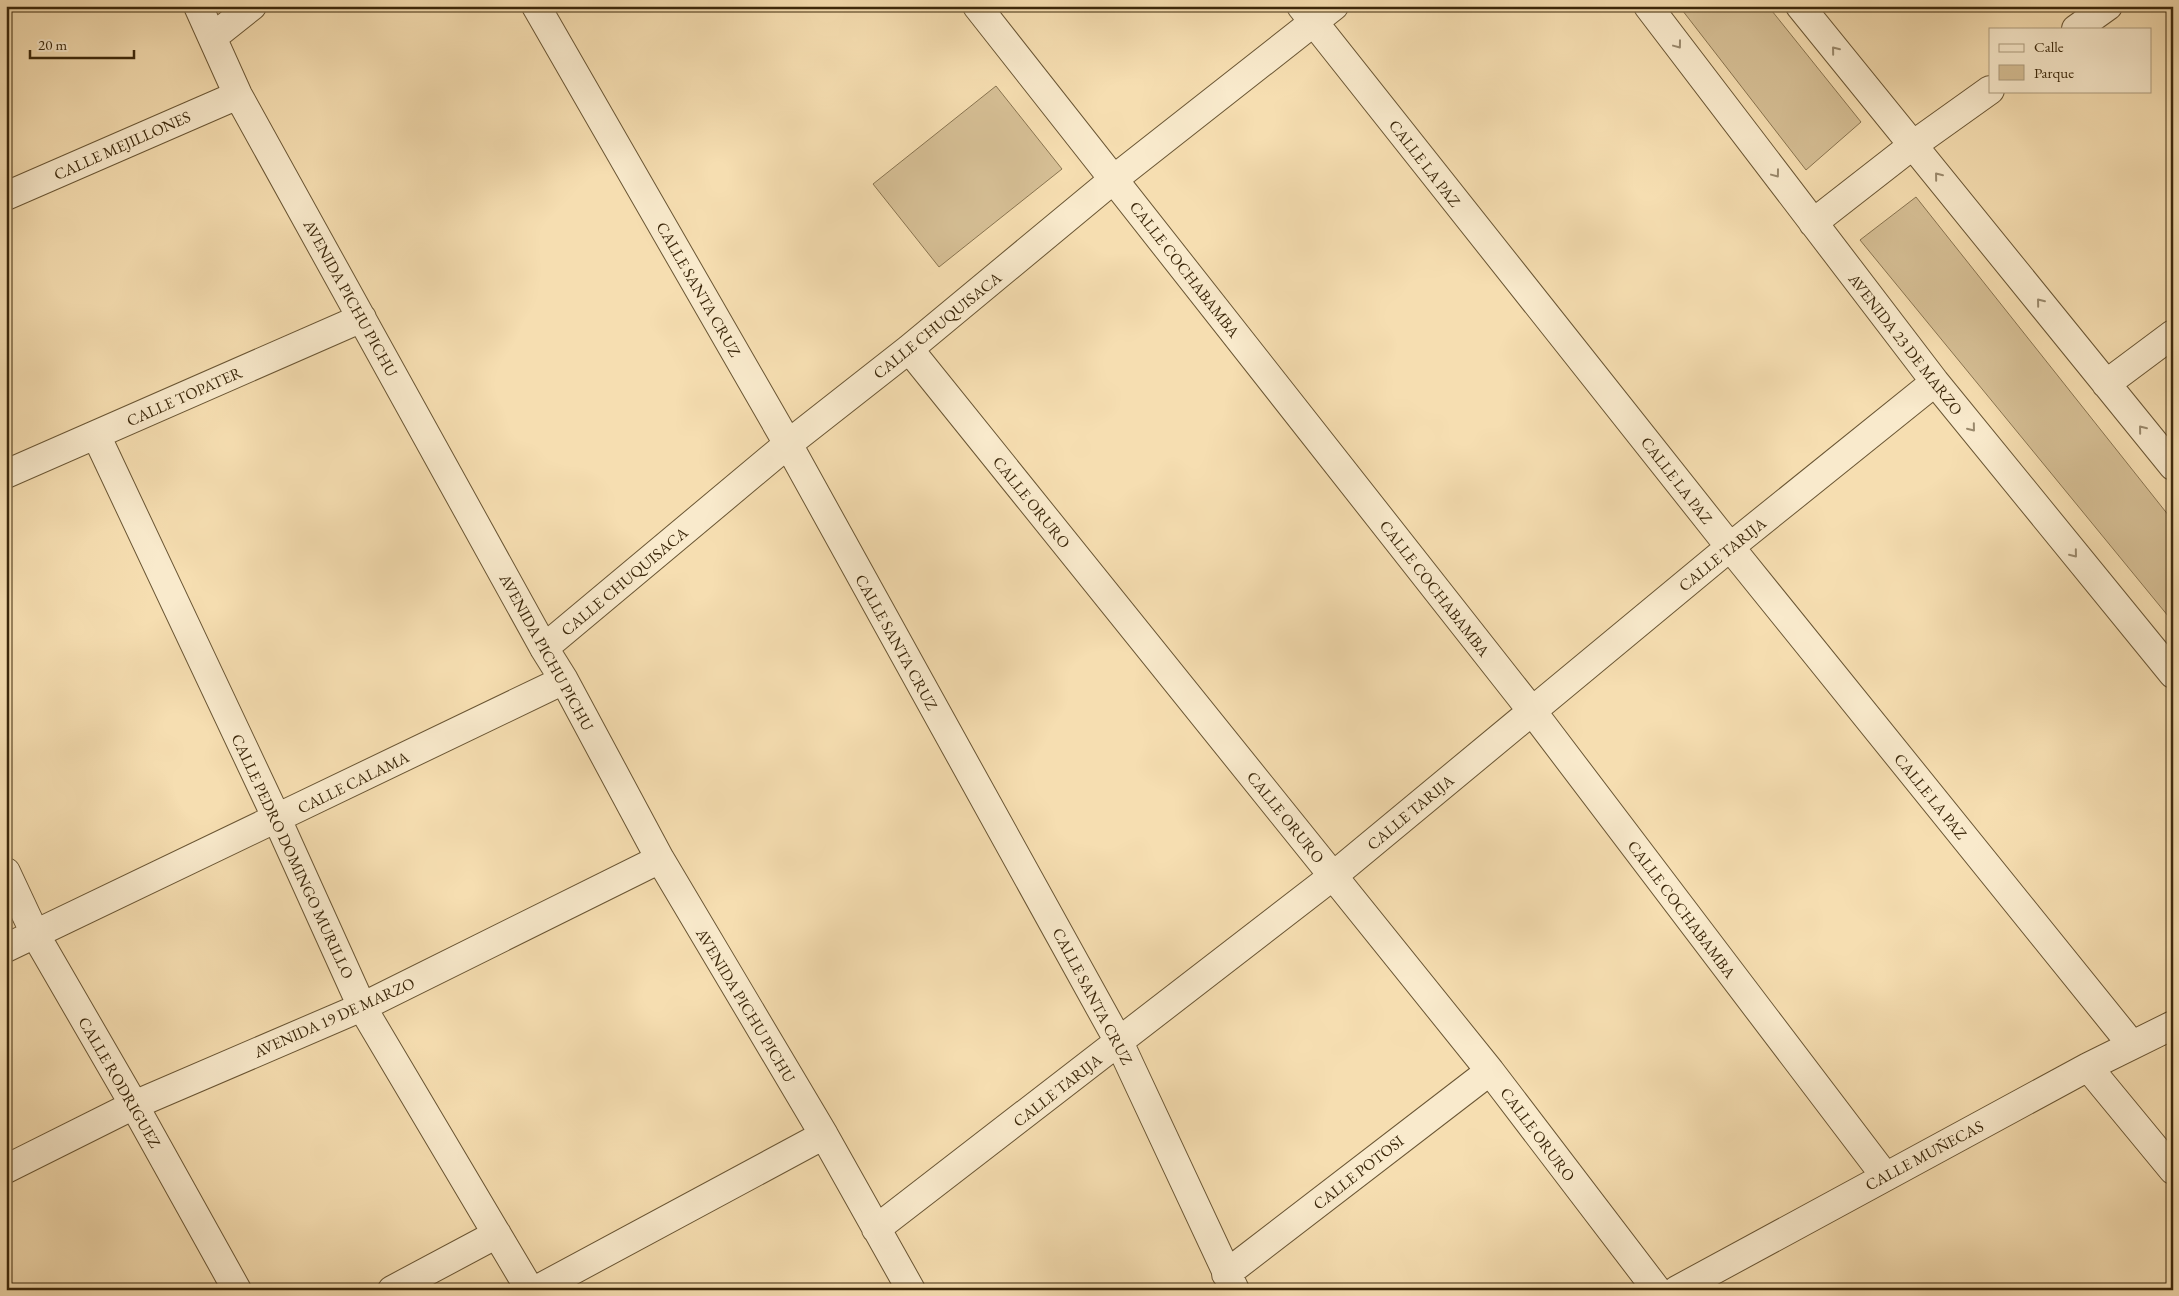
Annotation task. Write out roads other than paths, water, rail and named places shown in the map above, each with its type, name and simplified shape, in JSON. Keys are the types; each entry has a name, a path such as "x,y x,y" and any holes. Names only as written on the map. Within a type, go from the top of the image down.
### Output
{"street":[{"name":"AVENIDA PICHU PICHU","path":"198,6 238,94 544,648 564,680 660,859 824,1136 910,1290"},
{"path":"213,37 252,6"},
{"name":"CALLE SANTA CRUZ","path":"536,6 788,444 1119,1042 1230,1282"},
{"name":"CALLE COCHABAMBA","path":"977,6 1532,711 1885,1176"},
{"name":"AVENIDA 23 DE MARZO","path":"1648,6 1935,382 2173,674"},
{"path":"1800,6 2173,466"},
{"path":"2077,28 2108,6"},
{"name":"CALLE CHUQUISACA","path":"544,648 788,444 909,349 1316,12"},
{"name":"CALLE LA PAZ","path":"1316,12 1730,547 2132,1045"},
{"path":"1813,223 1913,145 1989,91"},
{"name":"CALLE MEJILLONES","path":"6,196 238,94"},
{"name":"CALLE TOPATER","path":"6,474 362,318"},
{"path":"2106,384 2173,334"},
{"name":"CALLE ORURO","path":"909,349 1490,1071 1657,1290"},
{"name":"CALLE TARIJA","path":"876,1229 1333,876 1730,547 1935,382"},
{"name":"CALLE PEDRO DOMINGO MURILLO","path":"96,435 277,819 362,1007 530,1290"},
{"name":"CALLE CALAMA","path":"6,948 564,680"},
{"name":"AVENIDA 19 DE MARZO","path":"6,1169 134,1105 362,1007 660,859"},
{"name":"CALLE RODRIGUEZ","path":"6,872 35,934 134,1105 236,1290"},
{"name":"CALLE MUÑECAS","path":"1677,1290 2088,1066 2173,1026"},
{"path":"2088,1066 2173,1170"},
{"name":"CALLE POTOSI","path":"1230,1282 1490,1071"},
{"path":"536,1290 824,1136"},
{"path":"392,1290 497,1234"}]}
